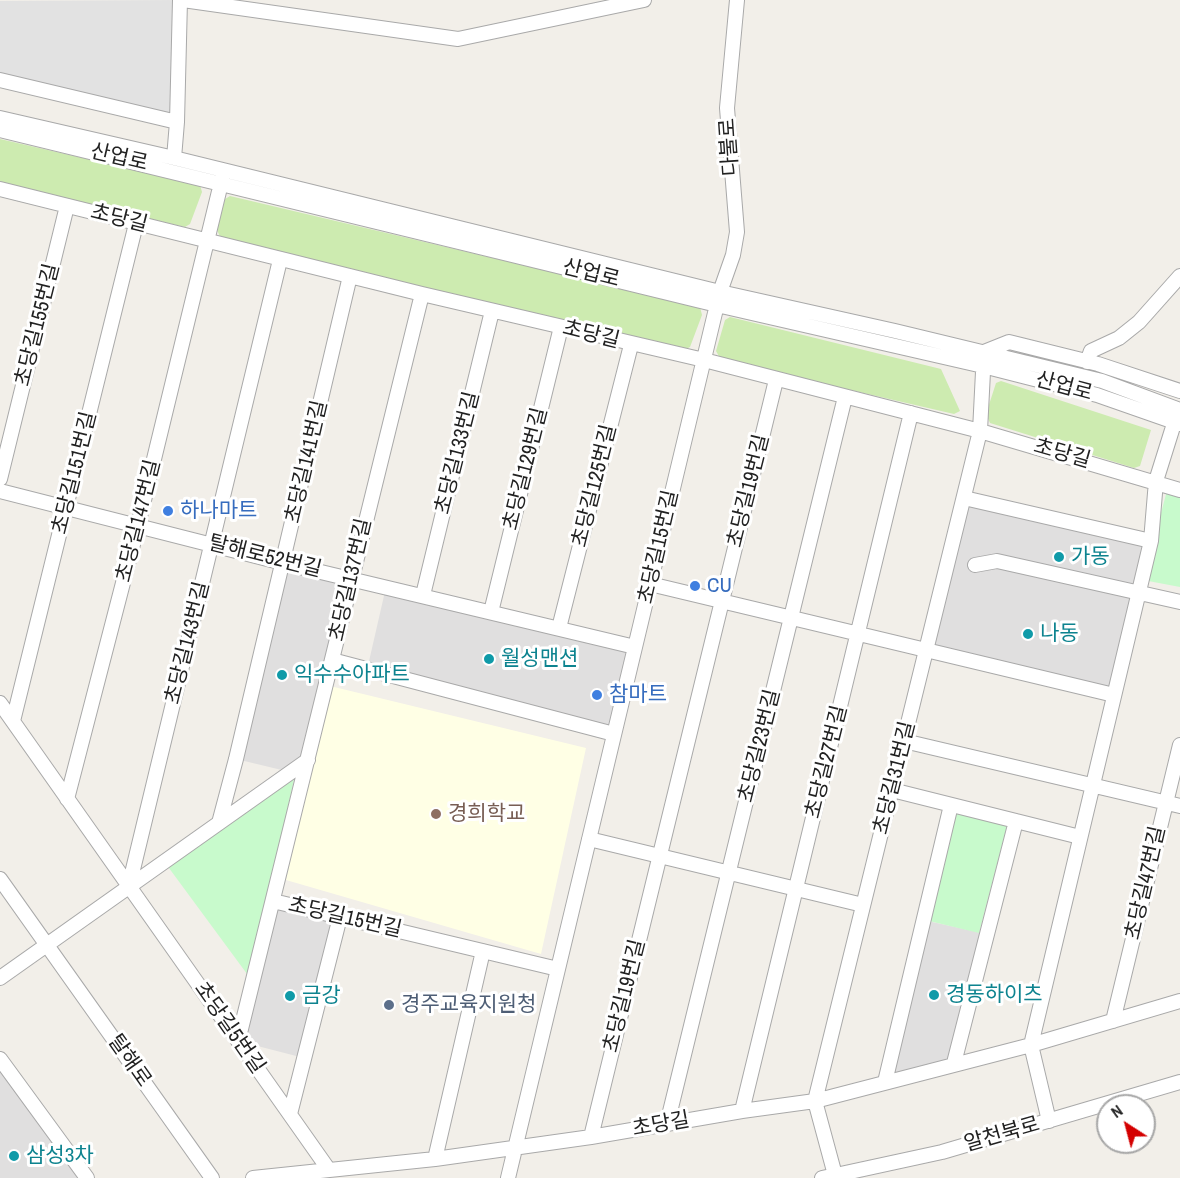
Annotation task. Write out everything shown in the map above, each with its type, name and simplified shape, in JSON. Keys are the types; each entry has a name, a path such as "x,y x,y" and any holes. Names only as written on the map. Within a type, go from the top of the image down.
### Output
{"street":[{"path":"174,158 181,0 458,39 644,0"},
{"name":"다불로","path":"704,360 718,298 733,255 737,232 727,108 737,0"},
{"path":"0,81 177,122"},
{"name":"산업로","path":"0,118 174,158 223,177"},
{"name":"산업로","path":"0,130 223,177 718,298 983,359 1102,381 1179,414"},
{"name":"초당길147번길","path":"68,799 223,177"},
{"name":"초당길","path":"0,189 280,260 631,345 704,360 980,431 1156,481 1180,490"},
{"name":"초당길155번길","path":"0,479 67,206"},
{"name":"초당길151번길","path":"13,721 136,224"},
{"name":"초당길143번길","path":"129,886 280,260"},
{"name":"초당길141번길","path":"219,823 350,276"},
{"path":"1087,362 1091,351 1119,338 1139,322 1180,276"},
{"name":"초당길137번길","path":"238,1041 422,294"},
{"name":"초당길133번길","path":"423,595 492,311"},
{"name":"초당길129번길","path":"491,612 561,327"},
{"path":"983,359 1009,342 1087,362 1180,391"},
{"name":"초당길125번길","path":"559,628 631,345"},
{"name":"초당길31번길","path":"815,1101 980,431 983,359"},
{"name":"초당길15번길","path":"516,1146 704,360"},
{"name":"초당길19번길","path":"591,1137 776,380"},
{"name":"초당길23번길","path":"667,1124 845,397"},
{"name":"초당길27번길","path":"742,1111 911,413"},
{"path":"1049,1121 1031,1045 1151,541 1156,481 1179,414"},
{"name":"탈해로52번길","path":"0,491 213,543 283,563 635,647"},
{"path":"964,498 1151,541"},
{"path":"975,565 997,561 1180,602"},
{"path":"650,584 1114,695"},
{"path":"332,660 614,734"},
{"name":"초당길5번길","path":"0,704 329,1170"},
{"path":"904,741 1180,806"},
{"name":"초당길47번길","path":"1113,1021 1180,745"},
{"path":"0,978 308,760"},
{"path":"892,790 1080,837"},
{"path":"885,1082 951,805"},
{"path":"954,1063 1016,821"},
{"path":"589,839 863,905"},
{"name":"탈해로","path":"0,879 6,895 47,945 212,1178"},
{"name":"초당길15번길","path":"273,901 558,969"},
{"path":"290,1114 340,917"},
{"path":"435,1159 483,951"},
{"name":"초당길","path":"253,1178 435,1159 815,1101 954,1063 1031,1045 1180,1001"},
{"path":"0,1059 87,1178"},
{"name":"알천북로","path":"828,1177 942,1152 1180,1082"},
{"path":"815,1101 828,1177"},
{"path":"508,1178 516,1146"}],"shaded area":[{"path":"180,0 177,122 0,80 0,1"},
{"path":"964,498 1151,541 1114,695 926,650"},
{"path":"283,563 351,579 308,760 290,772 236,759"},
{"name":"월성맨션","path":"386,587 635,647 614,734 367,670"},
{"name":"경희학교","path":"330,686 586,748 541,954 286,880"},
{"path":"273,901 340,917 304,1058 238,1041"},
{"name":"경동하이츠","path":"923,920 987,934 954,1063 885,1082"},
{"name":"삼성3차","path":"0,1059 87,1178 0,1178"}],"green space":[{"path":"0,139 200,185 202,192 190,224 185,227 0,184"},
{"path":"230,196 700,307 702,315 690,347 684,350 221,239 217,230 225,199"},
{"path":"730,317 941,369 960,411 954,414 721,360 716,351 725,320"},
{"path":"1001,381 1151,430 1140,466 1134,468 990,423 986,414 996,383"},
{"path":"1168,487 1180,493 1180,587 1143,580"},
{"path":"295,775 250,978 166,864"},
{"path":"952,812 1007,826 979,933 925,920"}],"place":[{"name":"하나마트","path":"168,511"},
{"name":"가동","path":"1059,557"},
{"name":"CU","path":"695,586"},
{"name":"나동","path":"1028,634"},
{"name":"월성맨션","path":"489,659"},
{"name":"익수수아파트","path":"282,675"},
{"name":"참마트","path":"597,695"},
{"name":"경희학교","path":"436,814"},
{"name":"경동하이츠","path":"934,995"},
{"name":"금강","path":"290,996"},
{"name":"경주교육지원청","path":"389,1005"},
{"name":"삼성3차","path":"14,1156"}]}
